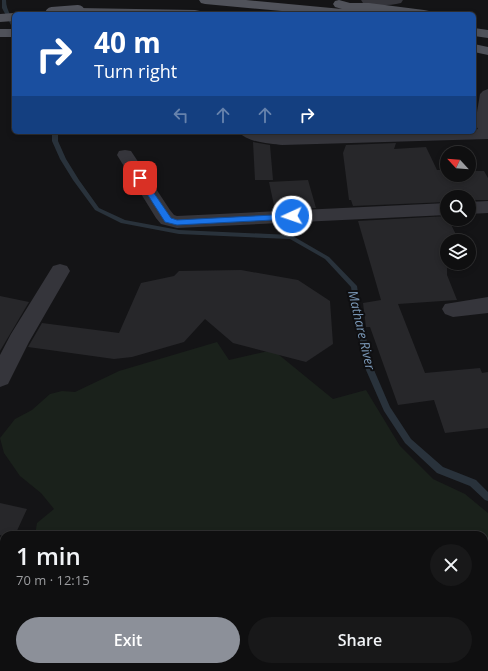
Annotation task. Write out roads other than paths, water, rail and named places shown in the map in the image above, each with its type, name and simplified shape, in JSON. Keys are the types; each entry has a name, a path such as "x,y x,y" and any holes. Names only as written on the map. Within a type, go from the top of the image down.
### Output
{"main road":[{"path":"204,0 369,7 408,12"},
{"path":"307,0 354,7"},
{"path":"54,11 140,12"},
{"path":"0,18 12,17"},
{"path":"476,22 488,25"},
{"path":"476,32 488,34"},
{"path":"0,33 12,33"},
{"path":"476,48 488,51"},
{"path":"476,59 488,62"}],"street":[{"path":"367,0 386,2 397,0"},
{"path":"476,87 488,90"},
{"path":"476,133 488,133 483,124 488,94"},
{"path":"253,134 264,138 282,140 459,134"},
{"path":"125,155 163,214 168,220 177,222 440,209"},
{"path":"476,208 488,207"},
{"path":"0,378 19,340 60,271"},
{"path":"453,309 488,305"}],"waterway":[{"name":"Mathare River","path":"4,0 4,8 12,23"},
{"name":"Mathare River","path":"55,134 55,141 63,159 97,209 123,222 179,232 291,237 327,258 354,286 360,326 370,370 387,409 408,441 440,470 473,483 488,497"}]}
